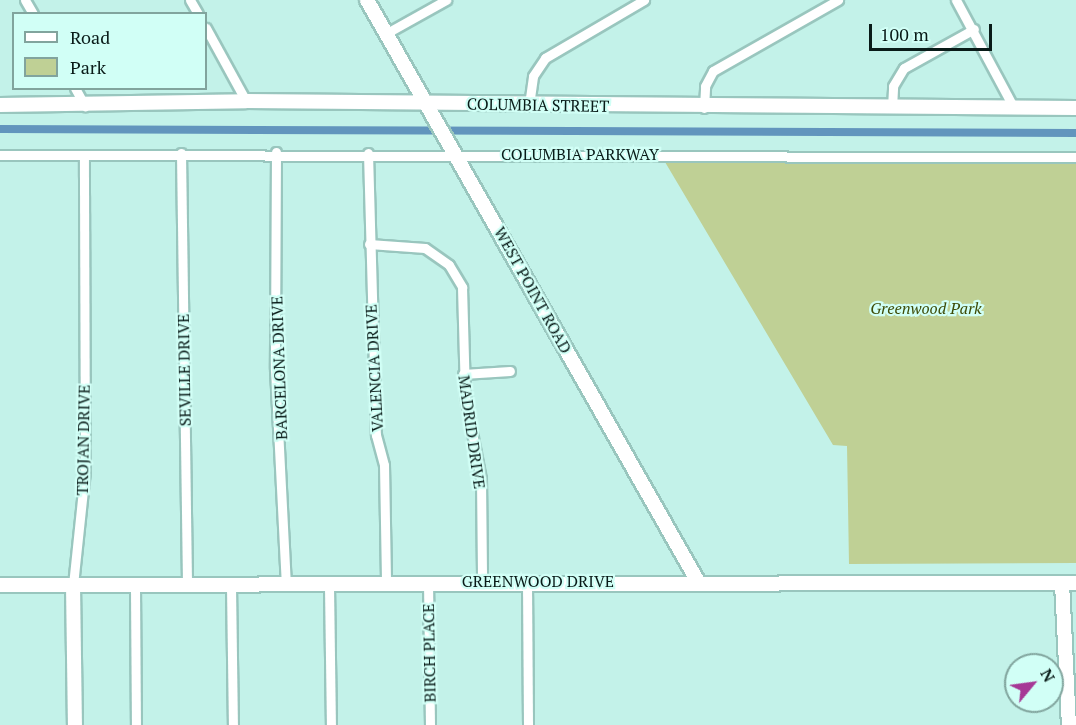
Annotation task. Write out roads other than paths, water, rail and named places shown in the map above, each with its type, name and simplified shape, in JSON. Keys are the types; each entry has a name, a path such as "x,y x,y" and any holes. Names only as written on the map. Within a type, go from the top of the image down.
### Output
{"street":[{"name":"WEST POINT ROAD","path":"368,0 697,580"},
{"path":"387,33 446,0"},
{"path":"529,105 533,76 545,58 644,0"},
{"path":"704,108 705,86 713,70 838,0"},
{"path":"956,0 974,29 1014,108"},
{"path":"892,108 893,86 904,68 974,29"},
{"path":"207,30 246,101"},
{"path":"76,90 85,106"},
{"name":"COLUMBIA STREET","path":"0,105 85,106 246,101 430,108 529,105 704,108 1076,108"},
{"name":"COLUMBIA PARKWAY","path":"0,155 369,153 453,149 1076,157"},
{"name":"BARCELONA DRIVE","path":"276,152 275,369 286,584"},
{"name":"SEVILLE DRIVE","path":"181,153 188,587"},
{"name":"VALENCIA DRIVE","path":"369,153 369,244 376,435 384,465 386,582"},
{"name":"TROJAN DRIVE","path":"75,725 73,585 85,471 84,155"},
{"name":"MADRID DRIVE","path":"369,244 425,248 456,274 463,297 463,374 481,478 482,582"},
{"path":"463,374 510,371"},
{"name":"GREENWOOD DRIVE","path":"0,585 135,588 286,584 329,586 386,582 697,580 1069,583"},
{"name":"BIRCH PLACE","path":"428,582 430,725"},
{"path":"526,582 528,725"},
{"path":"1068,725 1072,707 1069,583"},
{"path":"231,586 232,725"},
{"path":"329,586 331,725"},
{"path":"135,588 136,725"}],"waterway":[{"path":"0,129 1076,133"}],"park label":[{"name":"Greenwood Park","path":"926,308"}]}
